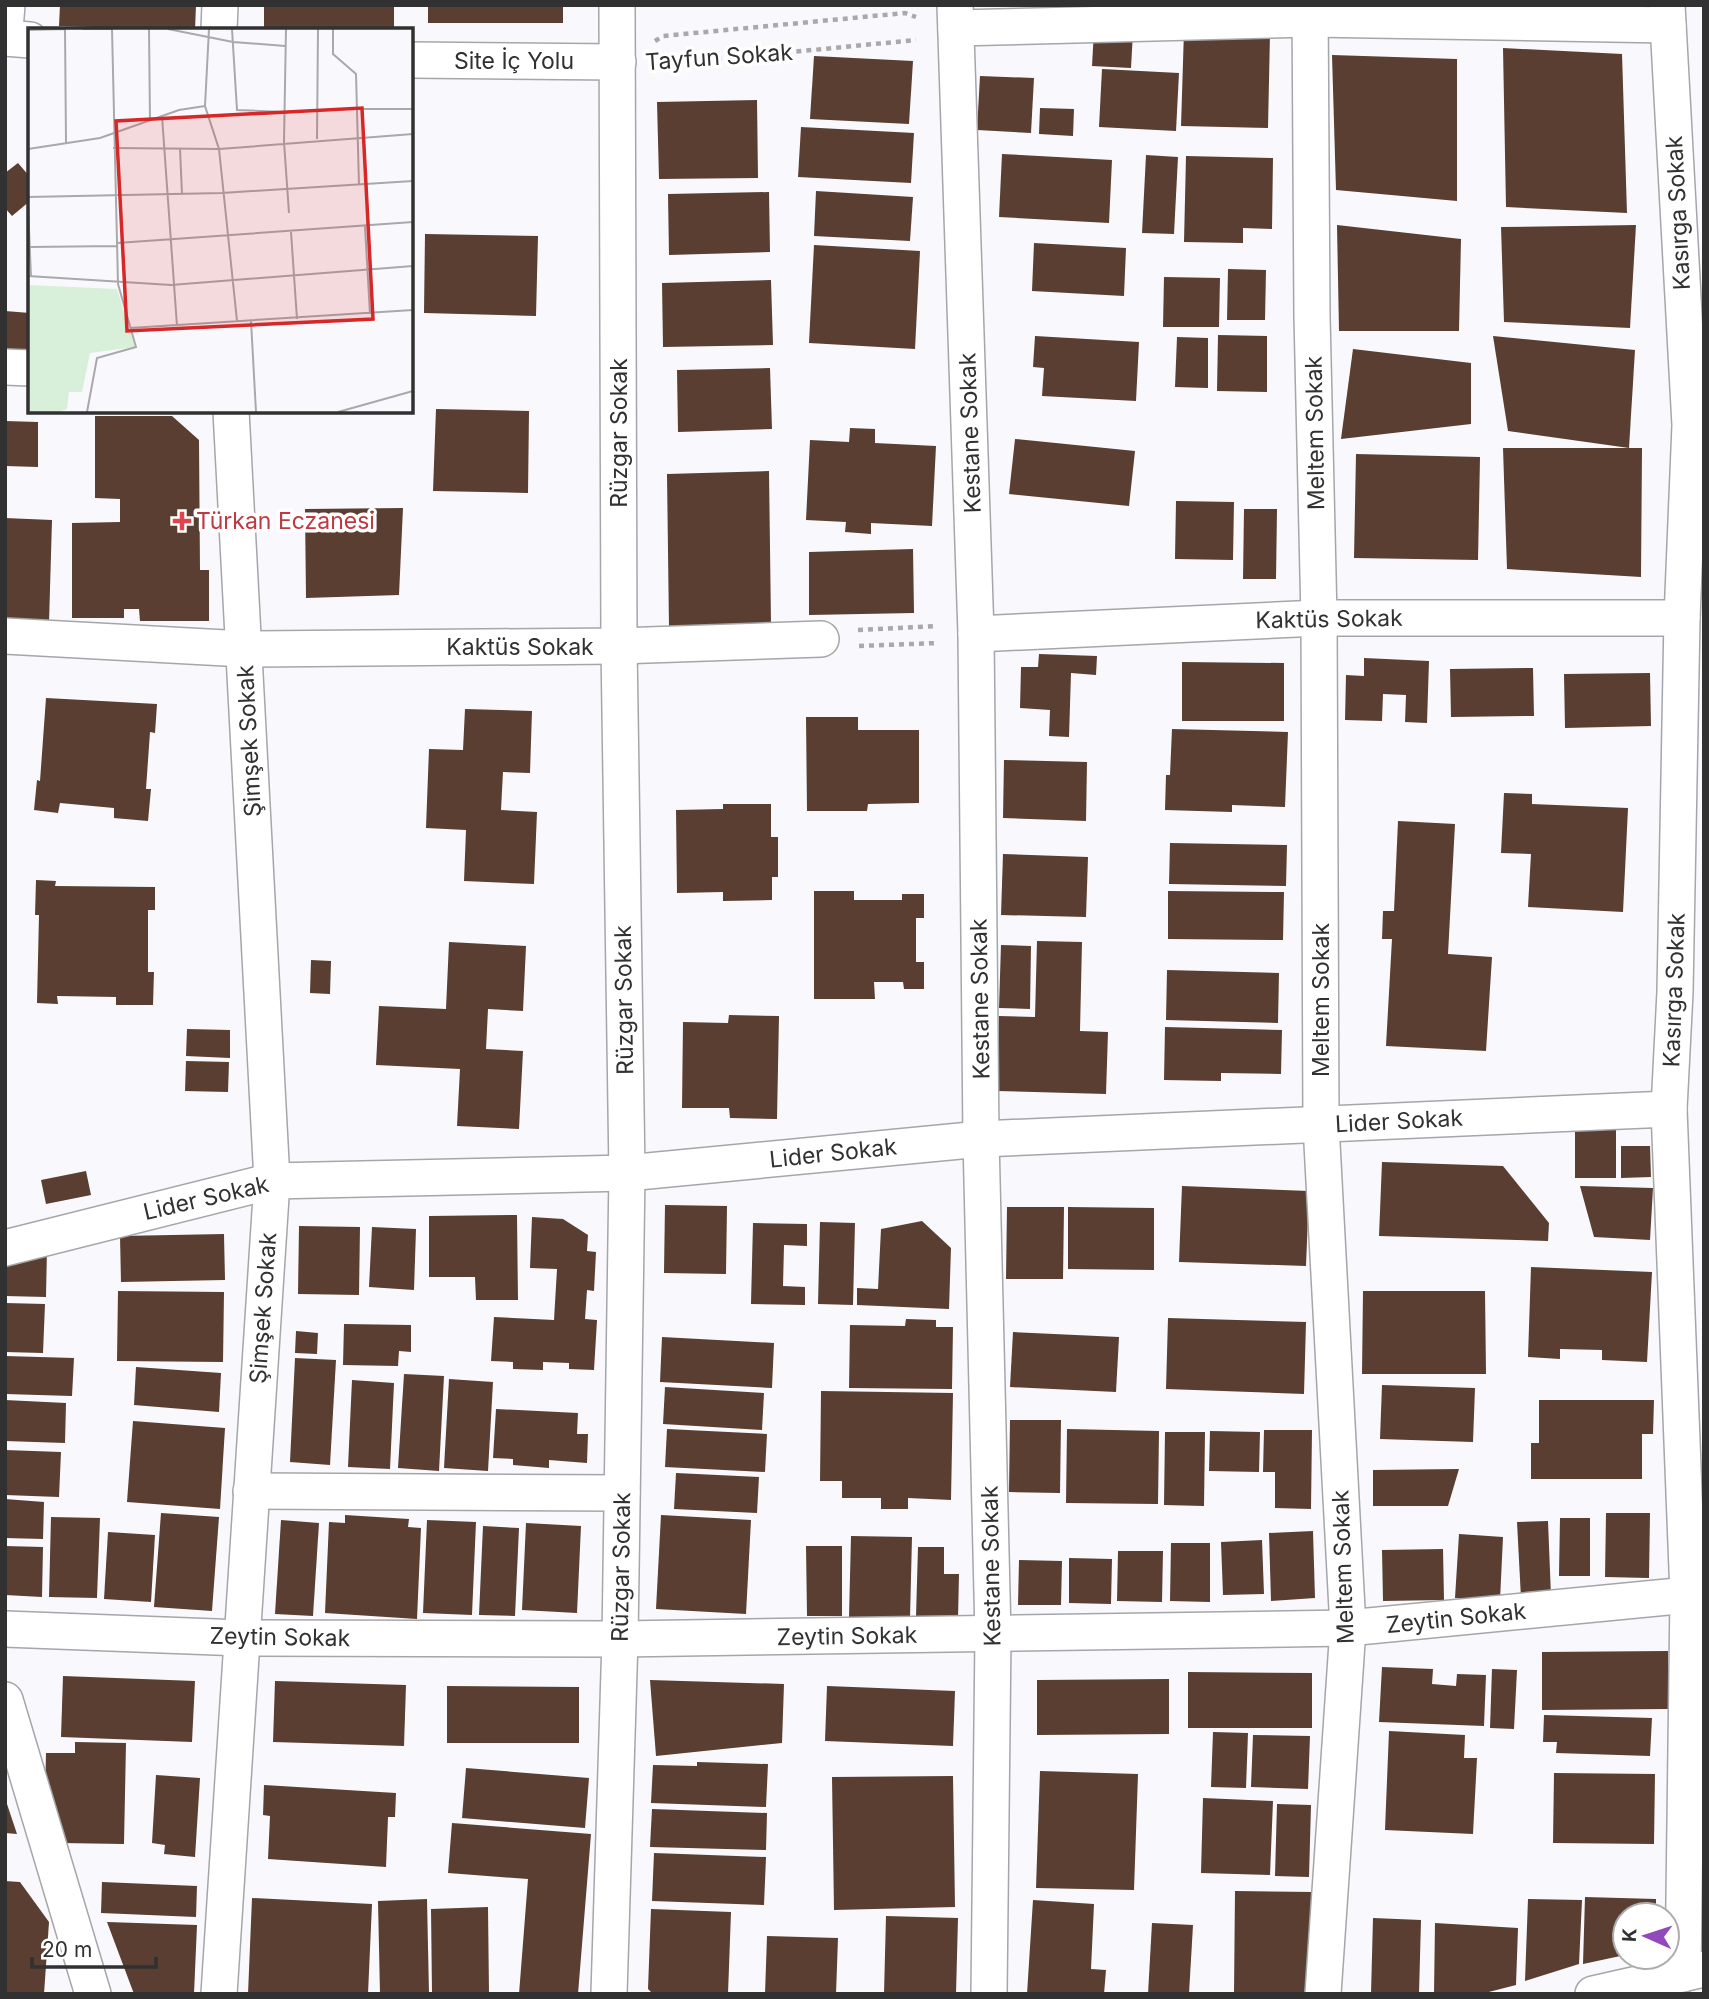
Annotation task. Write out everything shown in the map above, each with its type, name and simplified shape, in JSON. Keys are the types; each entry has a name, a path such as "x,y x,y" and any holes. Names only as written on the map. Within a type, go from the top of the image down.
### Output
{"street":[{"path":"5,29 7,5"},
{"path":"219,28 220,5"},
{"name":"Rüzgar Sokak","path":"609,1994 620,1639 627,1174 619,646 617,5"},
{"path":"956,17 1310,12 1667,15"},
{"name":"Meltem Sokak","path":"1310,12 1312,330 1319,618 1321,1125 1348,1628 1323,1994"},
{"name":"Kasırga Sokak","path":"1667,15 1690,425 1682,618 1690,992 1669,1109 1688,1595 1693,1972"},
{"name":"Kestane Sokak","path":"956,17 956,634 981,1139 993,1634 989,1994"},
{"path":"5,38 28,40"},
{"name":"Site İç Yolu","path":"413,60 618,62"},
{"path":"5,367 28,368"},
{"name":"Şimşek Sokak","path":"219,1994 272,1181 231,413"},
{"name":"Kaktüs Sokak","path":"956,634 1319,618 1682,618"},
{"name":"Kaktüs Sokak","path":"5,636 244,649 619,646 821,639"},
{"name":"Lider Sokak","path":"5,1248 272,1181 627,1174 981,1139 1669,1109"},
{"path":"251,1491 622,1493"},
{"name":"Zeytin Sokak","path":"5,1629 242,1638 620,1639 1348,1628 1688,1595"},
{"path":"8,1715 93,1994"},
{"path":"1593,1994 1693,1972"}],"path":[{"name":"Tayfun Sokak","path":"618,62 663,36 905,13 956,17"},
{"name":"Tayfun Sokak","path":"618,62 665,65 914,41 956,17"},
{"path":"821,639 842,630 956,634"},
{"path":"821,639 843,646 956,634"}],"building":[{"path":"60,5 196,5 195,28 59,26"},
{"path":"264,5 394,5 394,28 264,28"},
{"path":"428,5 563,5 563,23 428,23"},
{"path":"1094,30 1133,32 1131,68 1092,66"},
{"path":"1184,31 1270,33 1268,128 1181,126"},
{"path":"1503,48 1622,54 1627,213 1506,207"},
{"path":"1332,55 1457,59 1457,201 1336,190"},
{"path":"814,56 913,61 909,124 810,119"},
{"path":"1102,69 1179,73 1176,131 1099,127"},
{"path":"980,76 1034,78 1031,133 977,130"},
{"path":"757,100 758,178 659,179 657,102"},
{"path":"1040,108 1074,109 1073,136 1039,134"},
{"path":"801,127 914,133 911,183 798,177"},
{"path":"1002,154 1112,160 1109,223 999,217"},
{"path":"1146,155 1178,157 1174,234 1142,233"},
{"path":"1186,156 1273,158 1272,229 1243,228 1243,243 1184,242"},
{"path":"18,163 28,175 28,203 12,216 5,208 5,173"},
{"path":"816,191 913,197 910,241 814,236"},
{"path":"769,192 770,252 669,255 668,194"},
{"path":"1337,225 1461,239 1459,331 1339,331"},
{"path":"1636,225 1630,328 1504,322 1501,227"},
{"path":"425,234 538,236 536,316 424,313"},
{"path":"1034,243 1126,248 1124,296 1032,291"},
{"path":"814,245 920,251 915,349 809,343"},
{"path":"1228,269 1266,270 1265,320 1227,320"},
{"path":"1164,277 1220,278 1219,327 1163,327"},
{"path":"771,280 773,345 663,347 662,283"},
{"path":"5,311 28,313 28,360 5,359"},
{"path":"1218,335 1267,336 1267,392 1217,391"},
{"path":"1035,336 1139,342 1136,401 1042,396 1044,368 1033,367"},
{"path":"1493,336 1635,350 1629,448 1508,431"},
{"path":"1177,337 1208,338 1208,388 1175,387"},
{"path":"1353,349 1471,363 1471,424 1341,439"},
{"path":"770,368 772,429 678,432 677,370"},
{"path":"436,409 529,411 528,493 433,491"},
{"path":"95,416 172,416 199,440 200,570 209,570 209,621 140,621 139,609 124,609 124,618 72,618 72,523 120,522 120,499 95,498"},
{"path":"5,421 38,422 38,467 5,466"},
{"path":"850,428 875,429 875,443 936,446 932,526 871,523 871,534 845,532 846,522 806,520 810,440 849,442"},
{"path":"1015,439 1135,451 1129,506 1009,494"},
{"path":"1503,448 1642,448 1641,577 1507,569"},
{"path":"1356,454 1480,457 1478,560 1354,558"},
{"path":"769,471 771,624 669,627 667,474"},
{"path":"1176,501 1234,502 1233,560 1175,559"},
{"path":"403,508 399,595 306,598 305,509"},
{"path":"1244,509 1277,509 1276,579 1243,579"},
{"path":"5,518 52,520 49,623 5,622"},
{"path":"913,549 914,613 809,615 809,552"},
{"path":"1039,654 1097,656 1096,675 1071,673 1069,737 1049,736 1050,710 1020,708 1021,667 1038,667"},
{"path":"1364,658 1429,661 1427,723 1405,722 1406,695 1383,694 1382,721 1345,720 1346,675 1364,676"},
{"path":"1182,662 1284,663 1284,721 1182,721"},
{"path":"1533,668 1534,716 1451,717 1450,669"},
{"path":"1650,673 1651,726 1565,728 1564,674"},
{"path":"46,698 157,704 155,733 150,732 146,789 151,789 148,821 114,818 114,808 60,803 58,813 34,810 37,780 40,781"},
{"path":"465,709 532,711 530,773 503,772 501,810 537,812 534,884 464,881 466,830 426,828 429,749 463,750"},
{"path":"806,717 858,717 858,730 919,730 919,803 868,804 867,811 807,811"},
{"path":"1172,729 1288,732 1285,807 1232,805 1232,812 1165,810"},
{"path":"1004,760 1087,762 1086,821 1003,818"},
{"path":"1504,793 1532,794 1532,804 1628,808 1623,912 1528,907 1531,854 1501,853"},
{"path":"723,804 771,804 771,837 778,837 778,877 772,877 772,900 723,901 723,892 677,893 676,810 723,809"},
{"path":"1398,821 1455,824 1448,954 1492,957 1486,1051 1386,1046 1392,939 1382,939 1383,911 1394,911"},
{"path":"1170,843 1287,845 1286,886 1169,884"},
{"path":"1003,854 1088,857 1086,917 1001,915"},
{"path":"36,880 56,881 55,886 155,887 155,910 148,910 148,972 154,972 153,1005 116,1005 116,997 57,996 58,1004 37,1003 39,915 35,915"},
{"path":"814,891 854,891 854,900 902,900 902,894 924,894 924,918 916,918 916,962 924,962 924,989 904,989 903,982 874,982 875,999 814,999"},
{"path":"1168,891 1284,892 1283,940 1168,939"},
{"path":"1037,941 1082,942 1080,1031 1108,1032 1106,1094 997,1091 999,1016 1035,1017"},
{"path":"449,942 526,946 523,1011 488,1009 486,1049 523,1051 519,1129 457,1126 460,1069 376,1065 379,1006 446,1009"},
{"path":"1001,945 1031,946 1030,1009 999,1008"},
{"path":"311,960 331,961 330,994 310,993"},
{"path":"1167,970 1279,973 1278,1023 1166,1020"},
{"path":"729,1015 779,1016 777,1119 730,1118 729,1108 682,1108 683,1022 728,1023"},
{"path":"1165,1027 1282,1030 1281,1074 1221,1073 1221,1081 1164,1080"},
{"path":"187,1029 230,1030 230,1058 186,1056"},
{"path":"186,1061 229,1062 228,1092 185,1091"},
{"path":"1575,1122 1616,1122 1616,1178 1575,1178"},
{"path":"1621,1146 1650,1146 1651,1177 1621,1178"},
{"path":"1382,1162 1503,1166 1549,1223 1548,1241 1379,1236"},
{"path":"86,1171 91,1195 46,1204 41,1180"},
{"path":"1182,1186 1309,1191 1306,1266 1179,1262"},
{"path":"1580,1186 1653,1188 1650,1240 1594,1237"},
{"path":"665,1205 727,1206 726,1274 664,1273"},
{"path":"1007,1207 1064,1207 1063,1279 1006,1279"},
{"path":"1068,1207 1154,1208 1154,1270 1068,1269"},
{"path":"517,1215 518,1300 476,1300 475,1277 429,1277 429,1216"},
{"path":"532,1217 563,1219 588,1235 587,1251 596,1252 594,1291 587,1290 585,1319 597,1320 594,1370 569,1369 569,1363 543,1362 543,1370 513,1369 513,1362 491,1361 494,1317 554,1320 557,1269 530,1268"},
{"path":"922,1221 951,1248 949,1309 857,1305 857,1288 878,1289 881,1229"},
{"path":"820,1222 855,1223 853,1305 818,1304"},
{"path":"753,1223 807,1224 807,1246 784,1245 783,1286 805,1287 805,1305 751,1304"},
{"path":"299,1226 360,1227 359,1295 298,1294"},
{"path":"372,1227 416,1229 414,1290 369,1287"},
{"path":"224,1234 225,1280 121,1282 120,1236"},
{"path":"47,1247 46,1297 5,1296 5,1258"},
{"path":"1531,1267 1652,1272 1647,1362 1602,1360 1602,1350 1560,1349 1560,1359 1528,1357"},
{"path":"118,1291 224,1292 223,1362 117,1361"},
{"path":"1363,1291 1485,1291 1486,1374 1362,1374"},
{"path":"5,1303 45,1304 43,1353 5,1352"},
{"path":"1168,1318 1306,1322 1304,1394 1166,1389"},
{"path":"906,1319 936,1320 936,1327 953,1327 952,1389 849,1388 850,1325 905,1326"},
{"path":"344,1324 411,1325 411,1352 399,1351 398,1366 343,1365"},
{"path":"296,1331 318,1333 317,1354 295,1353"},
{"path":"1013,1332 1119,1337 1116,1392 1010,1387"},
{"path":"662,1337 774,1343 772,1388 660,1382"},
{"path":"5,1356 74,1358 72,1396 5,1394"},
{"path":"295,1358 336,1360 330,1465 290,1462"},
{"path":"136,1367 221,1373 219,1412 134,1405"},
{"path":"404,1374 444,1376 439,1471 398,1468"},
{"path":"449,1379 493,1382 488,1471 444,1468"},
{"path":"352,1380 394,1383 390,1469 348,1467"},
{"path":"1382,1385 1475,1388 1473,1442 1380,1439"},
{"path":"665,1387 764,1393 762,1430 663,1424"},
{"path":"821,1391 953,1393 951,1500 908,1498 908,1509 881,1509 881,1498 842,1498 842,1481 820,1481"},
{"path":"5,1400 66,1403 65,1443 5,1441"},
{"path":"1539,1400 1654,1400 1653,1434 1642,1434 1642,1479 1531,1479 1531,1443 1539,1443"},
{"path":"496,1409 578,1413 577,1434 588,1434 587,1463 549,1460 549,1468 513,1465 513,1459 493,1458"},
{"path":"1010,1420 1061,1420 1060,1493 1009,1492"},
{"path":"133,1421 225,1428 220,1509 127,1502"},
{"path":"667,1429 767,1434 765,1472 665,1467"},
{"path":"1067,1429 1159,1431 1158,1504 1066,1503"},
{"path":"1264,1430 1312,1430 1311,1509 1275,1508 1275,1472 1263,1472"},
{"path":"1210,1431 1260,1432 1259,1472 1209,1471"},
{"path":"1165,1432 1205,1432 1204,1506 1164,1505"},
{"path":"5,1450 61,1452 59,1497 5,1495"},
{"path":"1459,1469 1448,1506 1373,1506 1373,1470"},
{"path":"676,1473 759,1477 757,1513 674,1509"},
{"path":"5,1499 44,1502 43,1539 5,1538"},
{"path":"161,1513 219,1517 212,1611 154,1607"},
{"path":"1606,1513 1650,1513 1649,1578 1605,1577"},
{"path":"345,1515 409,1519 408,1527 421,1528 417,1619 325,1613 329,1522 345,1523"},
{"path":"661,1515 751,1520 746,1614 656,1609"},
{"path":"51,1517 100,1518 97,1598 49,1597"},
{"path":"1560,1518 1590,1518 1590,1576 1559,1576"},
{"path":"281,1520 319,1523 313,1616 275,1614"},
{"path":"427,1520 476,1522 472,1615 423,1613"},
{"path":"1548,1521 1551,1596 1521,1598 1517,1522"},
{"path":"526,1523 581,1526 577,1613 522,1610"},
{"path":"483,1526 519,1528 515,1616 479,1615"},
{"path":"1313,1531 1315,1598 1271,1601 1269,1533"},
{"path":"108,1532 155,1535 151,1602 104,1599"},
{"path":"1459,1534 1503,1537 1500,1600 1455,1598"},
{"path":"851,1536 912,1537 910,1618 849,1617"},
{"path":"1262,1540 1264,1594 1223,1595 1221,1542"},
{"path":"1171,1543 1210,1543 1210,1602 1170,1601"},
{"path":"5,1546 43,1547 42,1597 5,1595"},
{"path":"806,1546 842,1546 842,1616 807,1616"},
{"path":"918,1547 944,1547 944,1574 959,1574 958,1619 916,1617"},
{"path":"1443,1549 1444,1600 1383,1601 1382,1550"},
{"path":"1118,1551 1163,1551 1162,1602 1117,1601"},
{"path":"1069,1558 1112,1559 1111,1604 1069,1603"},
{"path":"1019,1560 1062,1561 1061,1605 1018,1605"},
{"path":"1668,1651 1668,1709 1542,1710 1542,1652"},
{"path":"1382,1667 1433,1669 1432,1684 1456,1686 1457,1674 1486,1675 1484,1726 1379,1722"},
{"path":"1492,1669 1517,1670 1514,1729 1490,1728"},
{"path":"1188,1672 1312,1673 1312,1728 1188,1728"},
{"path":"63,1676 195,1681 192,1742 61,1737"},
{"path":"1169,1679 1169,1734 1037,1735 1037,1680"},
{"path":"650,1680 784,1684 782,1743 656,1756"},
{"path":"275,1681 406,1685 404,1746 273,1742"},
{"path":"447,1686 579,1687 579,1743 447,1743"},
{"path":"827,1686 955,1691 953,1746 825,1741"},
{"path":"1544,1715 1652,1718 1650,1756 1556,1753 1557,1742 1543,1742"},
{"path":"1389,1731 1465,1735 1464,1758 1477,1758 1473,1834 1385,1830"},
{"path":"1213,1732 1248,1733 1246,1788 1211,1787"},
{"path":"1253,1735 1310,1736 1308,1789 1251,1787"},
{"path":"75,1742 126,1743 124,1844 60,1843 45,1796 46,1753 75,1753"},
{"path":"697,1762 768,1764 766,1807 651,1803 653,1765 697,1766"},
{"path":"466,1768 589,1778 585,1828 462,1818"},
{"path":"1040,1771 1138,1774 1134,1890 1036,1888"},
{"path":"1554,1773 1655,1774 1654,1844 1553,1843"},
{"path":"156,1775 200,1778 195,1857 164,1854 165,1845 152,1843"},
{"path":"953,1776 955,1907 834,1910 832,1777"},
{"path":"264,1785 396,1793 395,1817 388,1817 386,1867 268,1859 270,1816 263,1815"},
{"path":"1203,1798 1273,1801 1270,1875 1201,1873"},
{"path":"6,1801 17,1834 5,1833"},
{"path":"1277,1804 1311,1805 1309,1877 1275,1876"},
{"path":"652,1809 767,1813 766,1850 650,1847"},
{"path":"452,1823 591,1834 578,1994 519,1994 528,1879 448,1873"},
{"path":"654,1853 766,1857 764,1905 652,1901"},
{"path":"5,1881 20,1882 49,1922 44,1994 5,1994"},
{"path":"102,1882 197,1886 196,1917 101,1913"},
{"path":"1235,1891 1313,1892 1312,1994 1234,1994"},
{"path":"1585,1897 1656,1899 1611,1901 1611,1958 1583,1964"},
{"path":"252,1898 372,1904 368,1994 248,1994"},
{"path":"427,1899 429,1994 380,1994 378,1901"},
{"path":"1528,1899 1582,1900 1579,1964 1525,1981"},
{"path":"1033,1900 1094,1904 1091,1969 1106,1970 1104,1994 1027,1994"},
{"path":"488,1907 489,1994 432,1994 431,1909"},
{"path":"651,1909 731,1912 728,1994 653,1994 648,1989"},
{"path":"886,1916 958,1918 956,1994 884,1994"},
{"path":"1373,1918 1421,1920 1419,1994 1371,1994"},
{"path":"107,1922 197,1925 194,1994 134,1994"},
{"path":"1152,1923 1193,1925 1189,1994 1148,1994"},
{"path":"1435,1923 1518,1928 1516,1985 1481,1994 1434,1994"},
{"path":"767,1936 838,1938 836,1994 765,1994"}],"place":[{"name":"Türkan Eczanesi","path":"182,521"}]}
